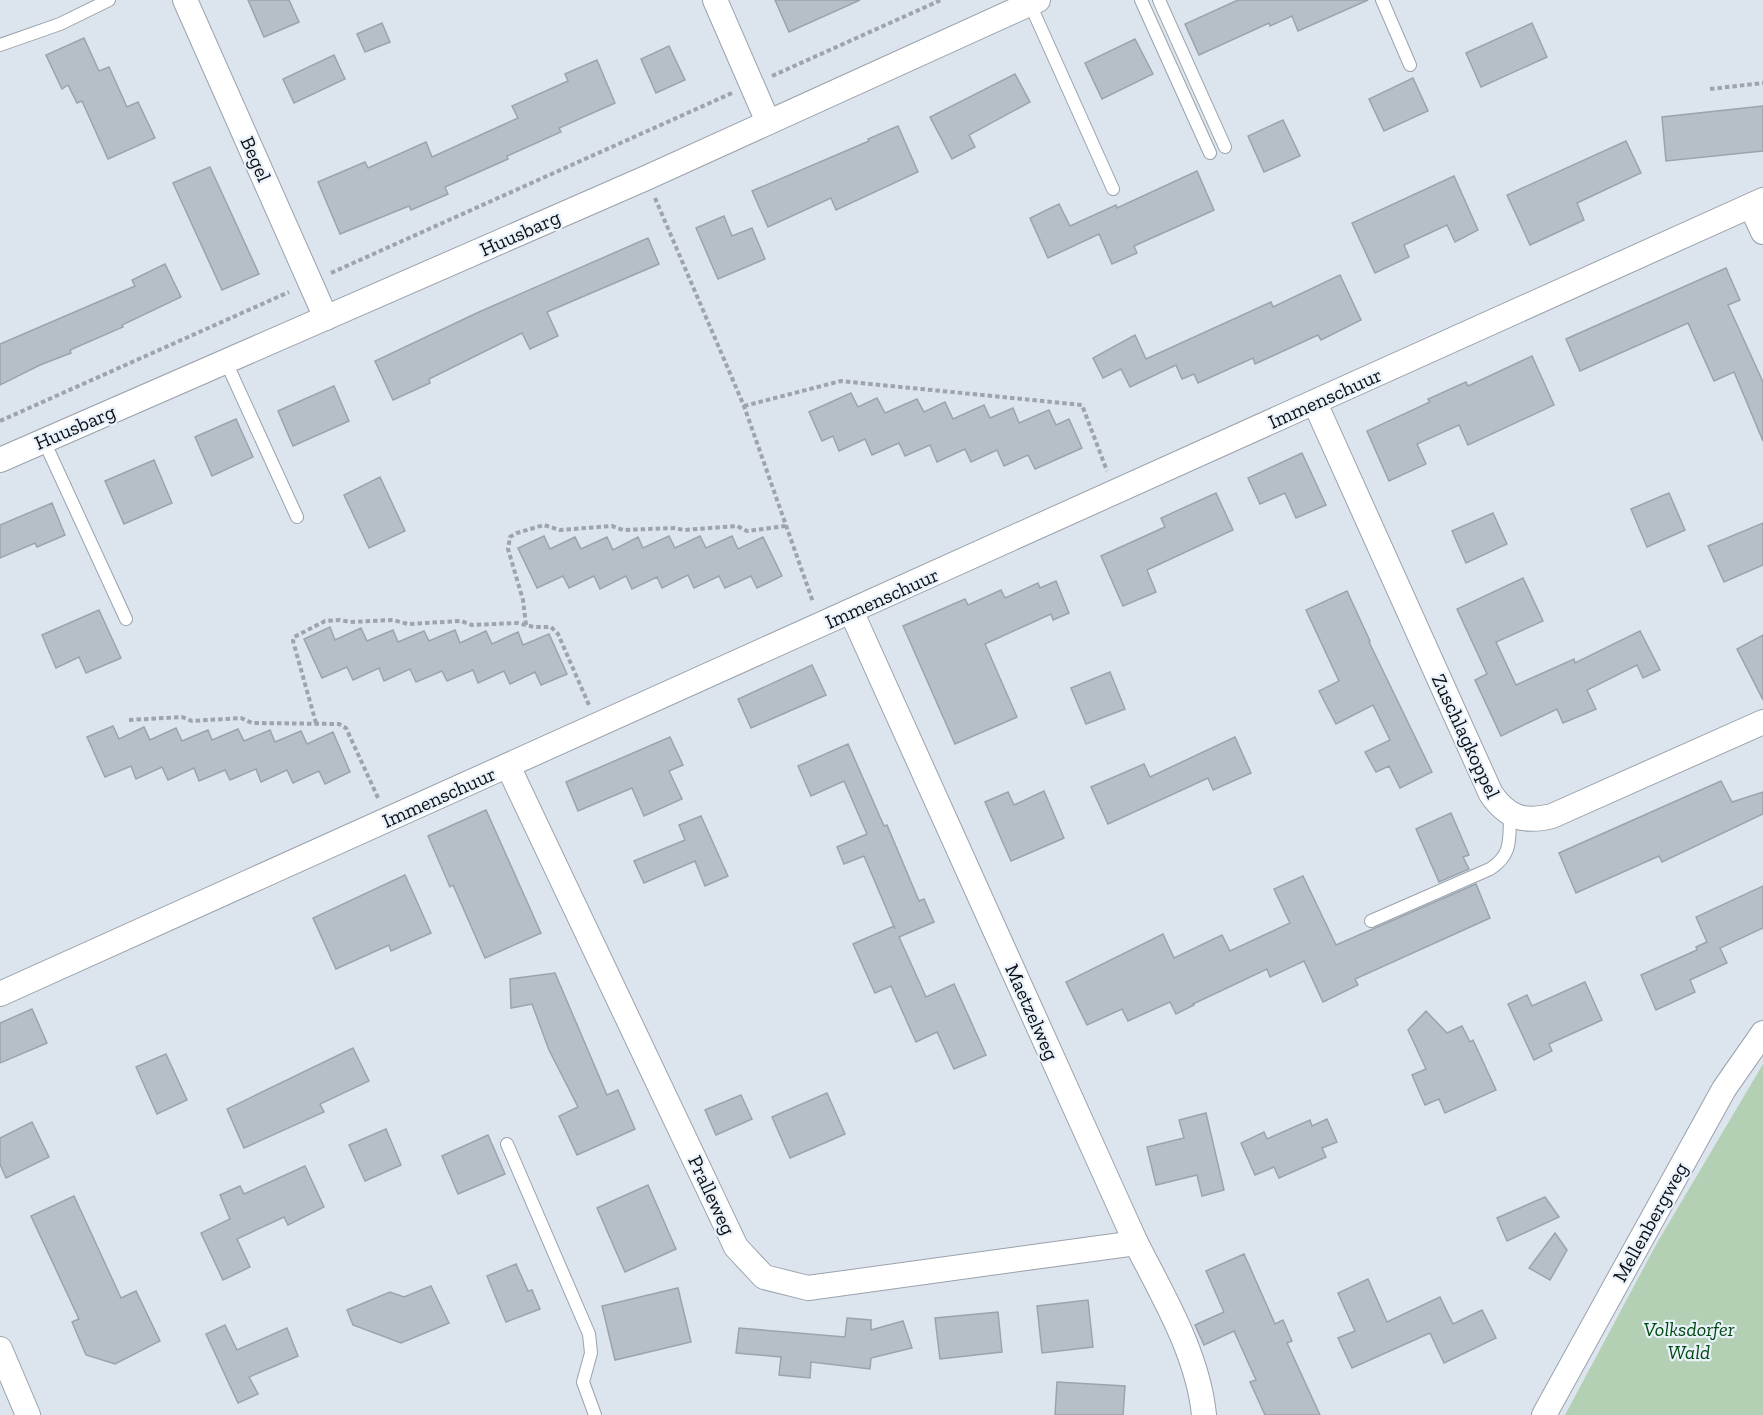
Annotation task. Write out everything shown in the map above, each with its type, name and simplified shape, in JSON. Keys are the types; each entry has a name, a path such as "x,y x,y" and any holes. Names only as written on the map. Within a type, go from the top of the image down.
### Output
{"street":[{"name":"Begel","path":"185,0 326,318"},
{"path":"716,0 768,122"},
{"name":"Huusbarg","path":"0,460 646,178 1034,2"},
{"path":"1757,203 1763,232"},
{"name":"Immenschuur","path":"0,994 1757,203"},
{"name":"Zuschlagkoppel","path":"1314,403 1491,794 1510,814 1522,819 1537,820 1552,816 1763,722"},
{"name":"Maetzelweg","path":"851,611 1136,1243 1182,1333 1203,1400 1204,1415"},
{"name":"Pralleweg","path":"508,766 736,1247 764,1277 808,1288 1136,1243"},
{"name":"Mellenbergweg","path":"1544,1415 1724,1089 1763,1033"},
{"path":"0,1349 28,1415"}],"lane":[{"path":"0,45 60,24 109,0"},
{"path":"1141,0 1210,153"},
{"path":"1159,0 1225,147"},
{"path":"1382,0 1410,65"},
{"path":"1034,2 1113,189"},
{"path":"226,362 297,517"},
{"path":"44,441 126,619"},
{"path":"1371,921 1502,862 1508,844 1510,814"},
{"path":"507,1144 589,1334 591,1353 583,1382 595,1415"}],"path":[{"path":"0,421 941,0"},
{"path":"1710,89 1763,83"},
{"path":"646,178 744,406 822,625"},
{"path":"744,406 842,381 1082,405 1115,492"},
{"path":"526,625 523,600 508,549 510,537 516,533 544,525 560,530 612,526 623,530 675,528 684,530 737,526 747,531 786,526"},
{"path":"316,723 294,638 299,633 325,621 393,620 408,624 461,621 472,625 516,623 534,627 551,627 556,631 598,725"},
{"path":"129,720 182,717 192,721 241,718 252,723 339,724 346,728 388,820"}],"green space":[{"name":"Volksdorfer Wald","path":"1763,1064 1763,1415 1565,1415 1657,1243"}],"building":[{"path":"248,0 289,0 299,22 264,37"},
{"path":"775,0 860,0 789,32"},
{"path":"1238,0 1368,0 1298,31 1292,16 1270,26 1269,23 1199,55 1185,24"},
{"path":"382,23 390,42 365,52 357,34"},
{"path":"1532,23 1547,57 1481,87 1466,53"},
{"path":"84,38 99,71 109,67 127,107 138,102 155,138 108,159 82,101 77,103 68,85 62,89 46,55"},
{"path":"1135,39 1153,74 1102,99 1085,63"},
{"path":"669,46 685,80 656,93 641,59"},
{"path":"334,55 345,79 294,103 283,79"},
{"path":"597,60 615,103 559,128 561,132 507,156 508,159 445,187 448,194 411,210 409,206 340,234 318,182 365,162 368,168 426,142 432,157 518,118 512,106 568,81 565,74"},
{"path":"1015,74 1030,102 969,135 975,147 952,159 930,117"},
{"path":"1413,78 1428,111 1384,131 1369,99"},
{"path":"1763,106 1763,151 1666,161 1662,117"},
{"path":"1283,120 1300,156 1264,172 1248,136"},
{"path":"898,126 918,172 836,210 831,198 768,227 752,191 869,141 868,139"},
{"path":"1626,141 1641,173 1577,203 1584,220 1530,245 1507,195"},
{"path":"210,167 259,274 222,290 173,183"},
{"path":"1197,171 1214,210 1134,246 1137,253 1112,264 1099,234 1048,258 1030,218 1059,204 1070,226 1116,205 1117,208"},
{"path":"1454,176 1478,230 1455,242 1447,225 1404,245 1409,257 1375,273 1352,223"},
{"path":"724,216 732,236 752,228 765,259 718,279 696,228"},
{"path":"648,238 659,264 547,312 558,336 530,349 522,333 429,379 430,383 393,400 375,361 479,312"},
{"path":"165,264 181,297 122,325 123,327 70,350 71,353 0,385 0,344 135,286 132,280"},
{"path":"1726,268 1740,300 1728,305 1763,382 1763,441 1734,372 1714,381 1688,323 1580,371 1566,339"},
{"path":"1340,275 1361,320 1321,340 1318,335 1255,364 1253,358 1198,383 1194,374 1182,379 1176,365 1130,387 1121,369 1103,378 1093,358 1135,335 1146,359 1271,302 1273,307"},
{"path":"1532,356 1554,405 1468,445 1459,425 1417,444 1426,464 1389,481 1367,431 1430,402 1428,399 1466,382 1468,386"},
{"path":"334,386 349,421 293,446 278,411"},
{"path":"851,393 858,407 877,398 885,413 917,399 924,412 945,402 953,419 984,405 990,418 1013,408 1019,423 1049,410 1056,425 1069,419 1082,448 1035,469 1028,455 1004,466 997,450 971,462 965,449 937,462 930,445 905,456 899,443 872,455 865,439 839,451 833,436 822,441 809,412"},
{"path":"236,419 253,457 212,476 195,437"},
{"path":"1302,453 1326,505 1296,518 1285,493 1260,504 1248,478"},
{"path":"154,460 172,503 124,524 105,481"},
{"path":"380,477 405,531 369,548 344,495"},
{"path":"1216,493 1233,530 1147,570 1156,592 1123,606 1101,556 1165,527 1161,518"},
{"path":"1669,493 1685,530 1647,547 1631,509"},
{"path":"52,503 65,535 37,547 35,543 0,558 0,525"},
{"path":"1493,513 1507,544 1466,563 1452,531"},
{"path":"1763,523 1763,565 1724,582 1708,546"},
{"path":"544,536 550,549 575,537 581,549 607,537 613,550 638,537 643,548 669,536 675,548 700,536 706,548 732,536 738,549 763,537 782,576 757,588 751,576 725,588 719,576 694,588 688,575 662,588 657,577 632,589 626,576 600,589 594,576 569,588 563,576 537,588 518,548"},
{"path":"1523,578 1543,621 1496,642 1516,685 1574,659 1575,663 1640,631 1660,670 1643,678 1637,665 1587,690 1596,709 1563,723 1557,709 1501,736 1475,680 1487,674 1457,609"},
{"path":"1056,581 1069,613 1053,620 1051,614 985,644 1017,717 955,744 903,626 965,599 968,605 1001,590 1005,598 1038,583 1040,588"},
{"path":"1347,591 1432,772 1400,788 1389,766 1376,772 1365,752 1390,740 1373,705 1336,724 1319,691 1339,681 1306,610"},
{"path":"99,610 121,658 86,673 79,657 56,668 42,635"},
{"path":"330,627 335,640 361,628 367,641 393,630 398,642 424,631 429,641 455,630 460,643 486,631 492,644 518,632 523,645 549,634 567,674 541,685 535,672 510,684 504,671 478,683 473,670 447,681 442,671 416,682 410,669 384,681 379,668 353,680 347,667 322,678 304,639"},
{"path":"1763,635 1763,700 1737,649"},
{"path":"812,665 826,695 751,728 738,699"},
{"path":"1110,672 1125,709 1086,724 1071,688"},
{"path":"113,726 119,739 144,727 150,740 176,728 182,741 208,730 212,740 238,729 244,741 270,730 275,742 301,731 307,744 333,732 350,772 325,784 319,771 293,783 287,770 261,782 256,769 230,780 225,770 199,781 194,768 168,780 162,767 136,779 131,766 105,777 87,737"},
{"path":"670,737 683,765 669,771 682,799 644,816 632,788 578,811 566,782"},
{"path":"1235,737 1251,773 1213,790 1208,778 1108,824 1091,787 1144,764 1150,777"},
{"path":"848,744 884,826 887,825 919,901 924,899 934,922 899,937 926,997 954,984 986,1055 954,1069 937,1032 916,1042 891,986 875,993 853,944 894,926 864,856 844,864 837,847 867,834 844,781 811,796 798,766"},
{"path":"1721,781 1732,802 1763,792 1763,814 1662,862 1659,856 1576,893 1559,853"},
{"path":"1044,791 1064,838 1011,861 985,802 1008,792 1014,805"},
{"path":"486,810 541,933 485,958 453,885 450,887 428,836"},
{"path":"1451,813 1469,855 1463,857 1469,869 1439,882 1416,829"},
{"path":"701,816 728,876 705,886 695,861 644,883 634,861 685,840 679,825"},
{"path":"405,875 431,933 391,951 389,945 336,969 313,918"},
{"path":"1303,876 1336,945 1476,884 1490,918 1355,979 1358,985 1323,1002 1304,961 1270,977 1267,969 1176,1014 1170,1002 1128,1021 1122,1009 1087,1025 1066,982 1163,934 1174,958 1222,935 1230,951 1290,923 1274,889"},
{"path":"1763,886 1763,928 1720,948 1727,963 1690,980 1695,992 1656,1010 1641,975 1697,950 1696,947 1707,942 1696,917"},
{"path":"555,973 607,1095 618,1090 635,1129 577,1155 559,1116 578,1107 549,1050 532,1004 511,1008 510,979"},
{"path":"1585,982 1602,1020 1549,1044 1552,1051 1534,1060 1508,1004 1527,995 1532,1006"},
{"path":"32,1009 47,1043 0,1063 0,1023"},
{"path":"1426,1011 1447,1033 1462,1026 1470,1042 1473,1040 1496,1090 1445,1113 1439,1099 1425,1105 1412,1075 1426,1069 1408,1030"},
{"path":"353,1048 369,1081 320,1104 324,1112 244,1148 227,1109"},
{"path":"166,1054 187,1100 157,1114 136,1067"},
{"path":"827,1093 845,1134 790,1158 772,1117"},
{"path":"741,1095 752,1119 716,1135 705,1110"},
{"path":"1206,1113 1224,1190 1202,1196 1197,1175 1156,1185 1147,1147 1184,1138 1179,1120"},
{"path":"1327,1119 1337,1142 1322,1148 1326,1157 1279,1178 1274,1167 1255,1175 1241,1143 1264,1132 1267,1139 1310,1120 1312,1126"},
{"path":"32,1122 49,1157 6,1178 0,1164 0,1138"},
{"path":"386,1129 401,1165 365,1181 349,1145"},
{"path":"488,1135 505,1174 458,1194 442,1156"},
{"path":"305,1166 324,1207 288,1225 284,1217 237,1239 250,1267 223,1280 201,1233 230,1219 220,1195 240,1186 244,1194"},
{"path":"648,1185 676,1249 625,1272 597,1208"},
{"path":"74,1196 121,1298 136,1291 160,1341 115,1364 86,1355 72,1322 79,1319 31,1216"},
{"path":"1545,1197 1559,1217 1507,1241 1497,1218"},
{"path":"1555,1233 1567,1250 1550,1280 1529,1268"},
{"path":"1244,1254 1275,1324 1283,1320 1292,1341 1287,1343 1320,1415 1265,1415 1250,1382 1256,1380 1234,1331 1204,1345 1195,1325 1224,1312 1206,1271"},
{"path":"516,1264 528,1291 532,1290 540,1309 506,1322 487,1276"},
{"path":"1368,1279 1387,1322 1440,1297 1453,1324 1482,1310 1496,1338 1444,1363 1430,1333 1352,1368 1338,1338 1355,1331 1338,1293"},
{"path":"431,1286 449,1323 401,1343 353,1325 347,1310 390,1292 404,1297"},
{"path":"678,1288 691,1342 615,1360 602,1306"},
{"path":"1088,1300 1093,1347 1042,1353 1037,1306"},
{"path":"998,1312 1002,1352 940,1359 935,1318"},
{"path":"847,1318 871,1320 871,1330 903,1321 912,1348 871,1358 870,1369 811,1362 810,1378 779,1375 781,1357 736,1353 739,1328 845,1337"},
{"path":"225,1325 237,1350 287,1328 298,1356 249,1377 258,1394 238,1403 206,1334"},
{"path":"1057,1382 1125,1386 1123,1415 1055,1415"}]}
